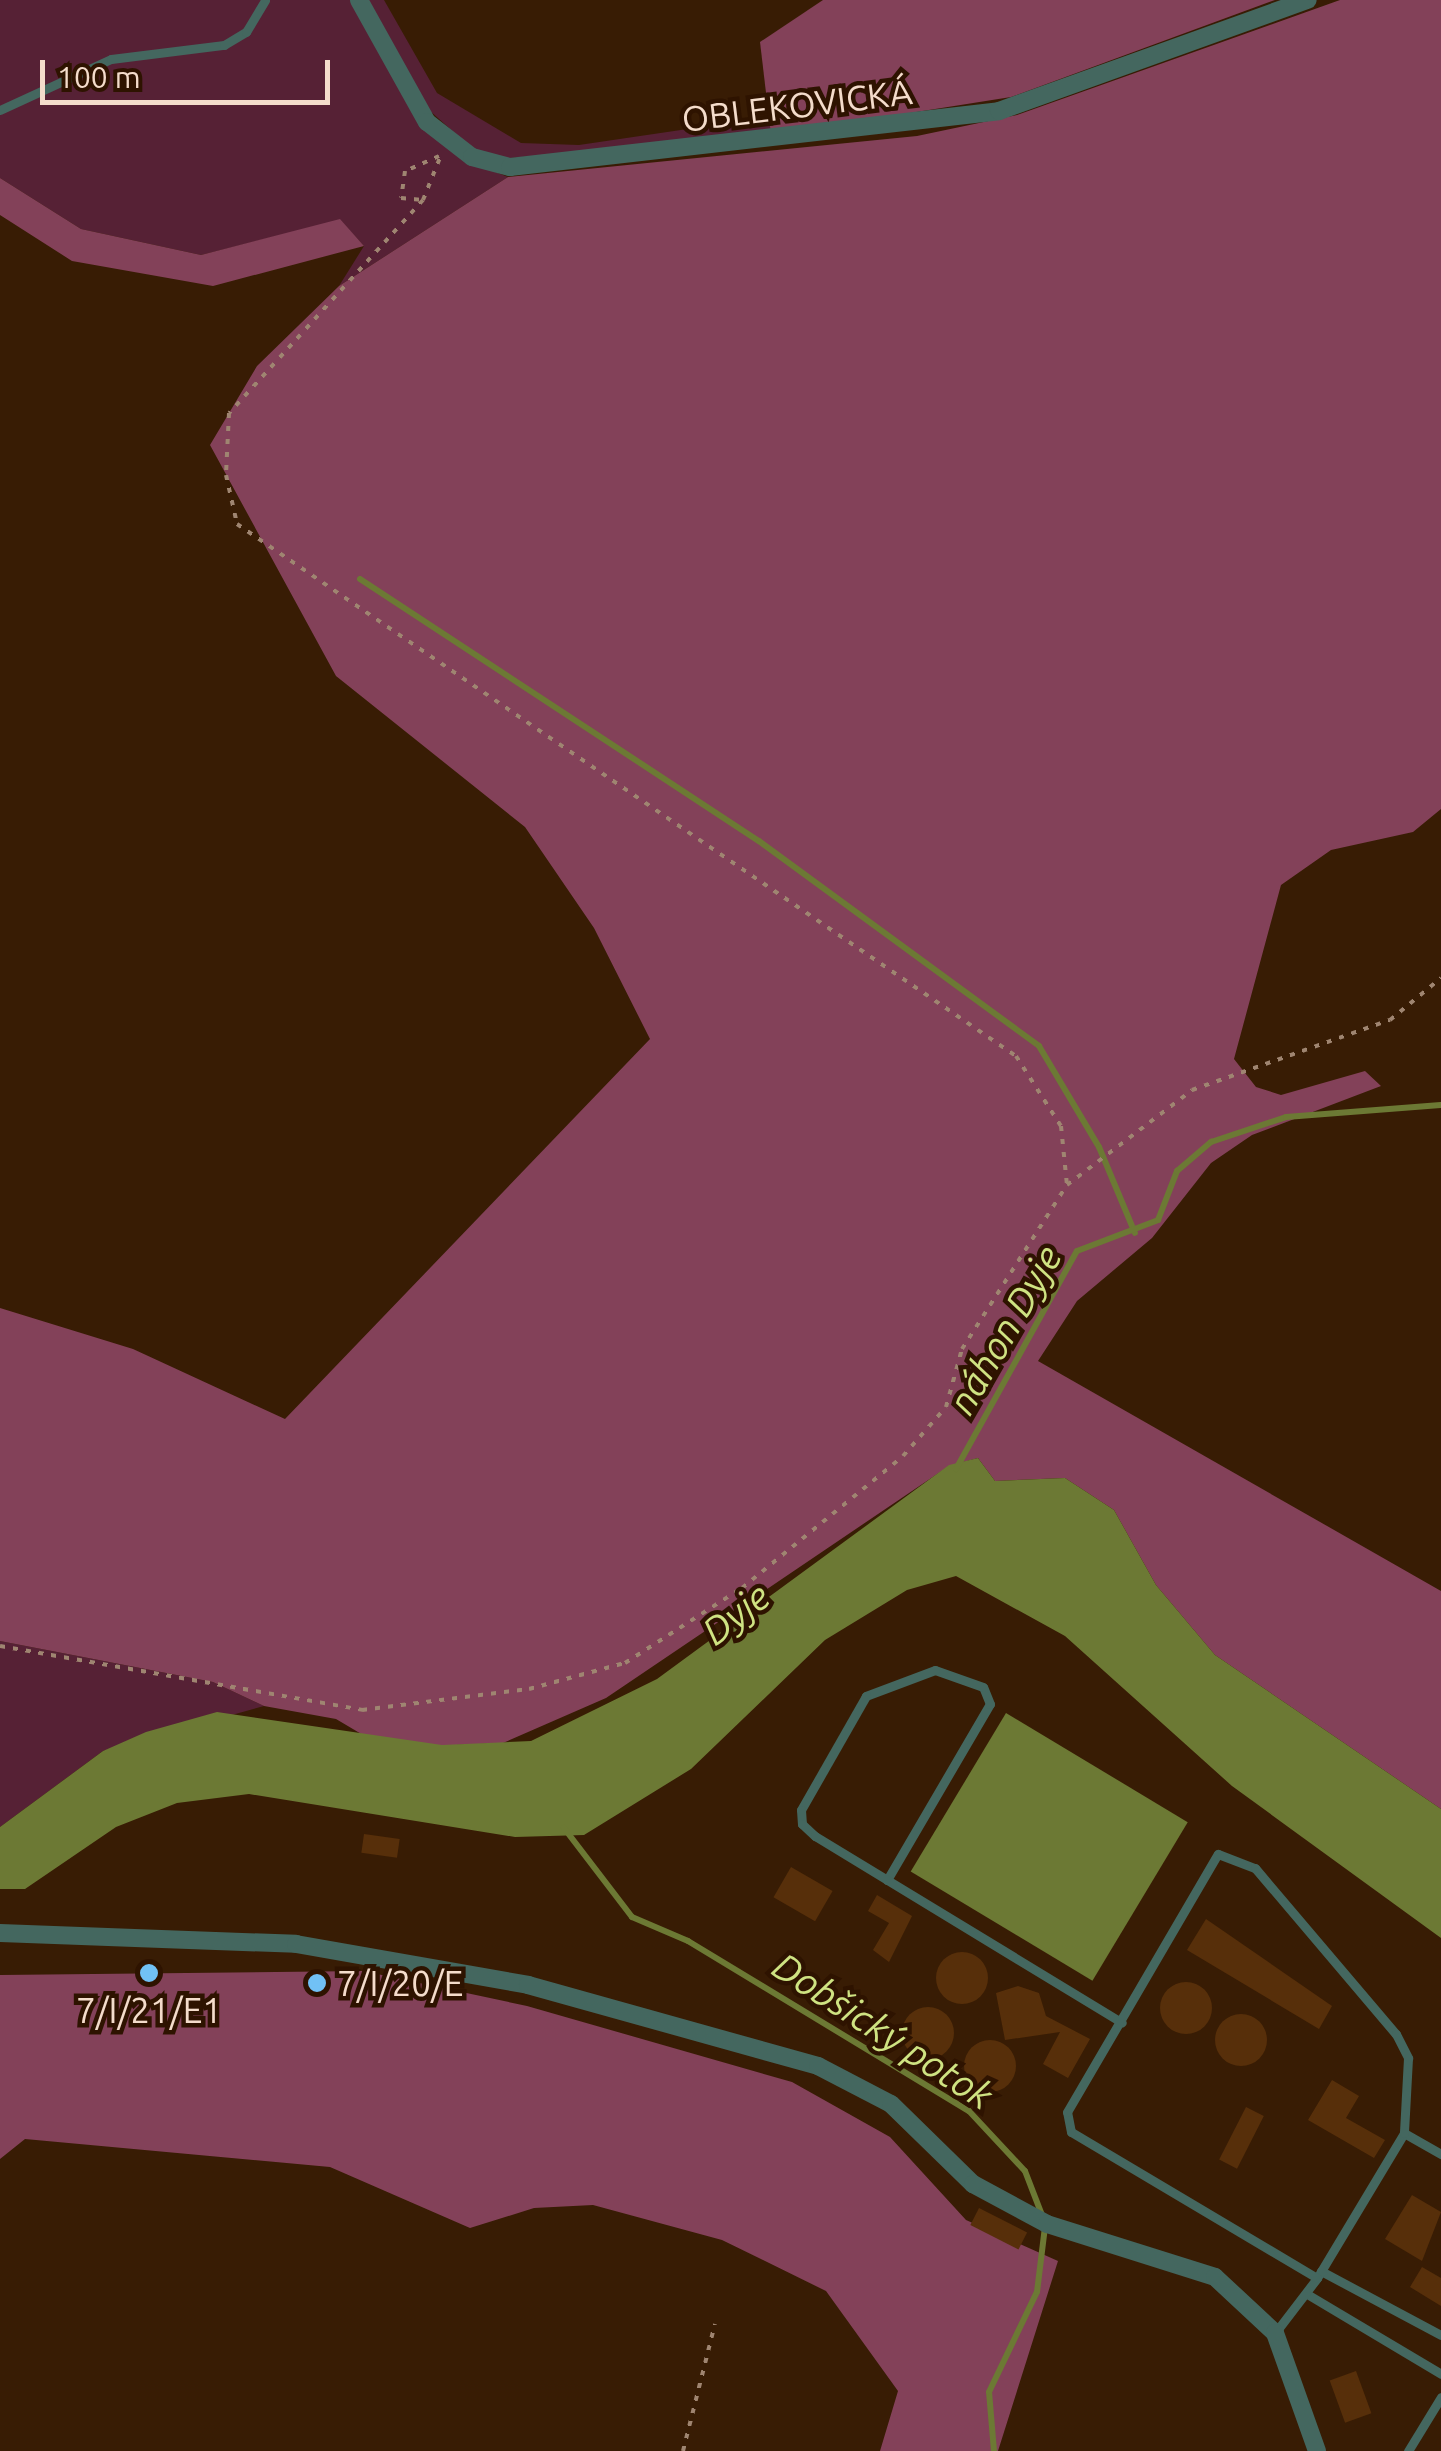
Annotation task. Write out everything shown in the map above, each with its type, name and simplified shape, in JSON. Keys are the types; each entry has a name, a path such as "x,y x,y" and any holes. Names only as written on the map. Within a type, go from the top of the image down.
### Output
{"street":[{"name":"OBLEKOVICKÁ","path":"359,0 417,107 449,151 490,163 557,166 891,130 999,110 1308,0"},
{"path":"0,1933 296,1944 614,2007 818,2066 891,2104 974,2184 1095,2239 1214,2277 1275,2333 1317,2451"}],"lane":[{"path":"0,110 112,58 224,45 246,32 265,0"},
{"path":"887,1880 990,1704 983,1687 936,1670 866,1696 801,1810 814,1836 1122,2023"},
{"path":"1275,2333 1307,2294 1319,2275 1404,2133 1408,2058 1396,2034 1235,1854 1218,1854 1068,2112 1071,2132 1319,2275 1441,2334"},
{"path":"1404,2133 1441,2154"},
{"path":"1307,2294 1441,2374"},
{"path":"1408,2451 1441,2397"}],"path":[{"path":"422,200 401,198 398,180 449,151"},
{"path":"449,151 422,200 229,412 226,476 237,524 1016,1056 1061,1126 1067,1186"},
{"path":"0,1646 362,1710 529,1689 624,1663 742,1588 903,1456 946,1407 962,1350 1067,1186 1192,1090 1390,1020 1441,978"},
{"path":"682,2451 715,2324"}],"shaded area":[{"path":"0,0 351,0 419,124 460,158 508,177 339,286 364,246 340,220 201,255 81,229 0,178"},
{"path":"367,0 384,0 437,93 521,143 579,145 769,117 771,135 500,159 476,152 429,110"},
{"path":"823,0 1275,0 1011,97 771,135 760,42"},
{"path":"1340,0 1441,0 1441,809 1413,832 1331,850 1281,885 1234,1059 1256,1087 1281,1095 1365,1071 1381,1086 1252,1135 1211,1163 1152,1238 1077,1301 1038,1361 1441,1591 1441,1809 1215,1655 1156,1585 1114,1510 1065,1478 995,1481 978,1458 949,1466 606,1698 503,1743 385,1748 336,1719 264,1706 213,1682 0,1641 0,1308 133,1349 285,1419 650,1039 594,928 525,827 336,676 210,445 257,366 339,286 508,177 917,136 1017,115"},
{"path":"0,178 81,229 201,255 340,219 364,246 213,286 72,261 0,215"},
{"path":"978,1458 995,1481 1065,1478 1114,1510 1156,1585 1215,1655 1441,1809 1441,1938 1232,1786 1065,1636 956,1576 907,1590 825,1640 691,1769 584,1835 515,1837 249,1794 177,1803 116,1827 25,1889 0,1889 0,1827 103,1751 146,1732 217,1712 442,1745 531,1741 657,1679 949,1465"},
{"path":"0,1641 213,1682 264,1706 103,1751 0,1827"},
{"path":"1006,1713 1188,1822 1092,1981 911,1872"},
{"path":"363,1971 527,2006 792,2082 890,2137 966,2220 1058,2261 998,2451 880,2451 898,2391 826,2291 722,2240 593,2205 534,2208 470,2228 330,2167 25,2139 0,2159 0,1975"}],"building":[{"path":"364,1834 400,1839 397,1858 361,1853"},
{"path":"791,1867 833,1891 815,1921 774,1897"},
{"path":"877,1895 912,1916 889,1962 873,1950 889,1923 868,1911"},
{"path":"1206,1919 1332,2006 1319,2029 1187,1950"},
{"path":"962,1952 981,1959 988,1978 981,1997 962,2004 943,1997 936,1978 943,1959"},
{"path":"1186,1982 1204,1990 1212,2008 1204,2026 1186,2034 1168,2026 1160,2008 1168,1990"},
{"path":"1018,1986 1039,1993 1046,2016 1090,2039 1068,2078 1043,2064 1060,2032 1005,2040 996,1993"},
{"path":"928,2007 946,2015 954,2033 946,2051 928,2059 910,2051 902,2033 910,2015"},
{"path":"1241,2014 1259,2022 1267,2040 1259,2058 1241,2066 1223,2058 1215,2040 1223,2022"},
{"path":"990,2040 1009,2047 1016,2066 1009,2085 990,2092 971,2085 964,2066 971,2047"},
{"path":"1332,2080 1359,2096 1346,2118 1385,2140 1374,2158 1308,2120"},
{"path":"1246,2107 1264,2116 1237,2169 1219,2160"},
{"path":"1412,2195 1441,2212 1422,2261 1385,2239"},
{"path":"979,2208 1027,2233 1018,2249 970,2225"},
{"path":"1422,2267 1441,2278 1441,2306 1410,2287"},
{"path":"1356,2371 1371,2413 1345,2423 1330,2381"}],"waterway":[{"path":"360,579 759,841 1039,1046 1099,1147 1135,1233"},
{"name":"náhon Dyje","path":"956,1469 1077,1251 1158,1220 1177,1171 1211,1142 1286,1117 1441,1105"},
{"name":"Dobšický potok","path":"564,1828 632,1917 688,1941 969,2111 1025,2171 1042,2215"},
{"name":"Dobšický potok","path":"994,2451 989,2392 1037,2292 1045,2227"}],"place":[{"name":"7/I/21/E1","path":"149,1973"},
{"name":"7/I/20/E","path":"317,1983"}],"water label":[{"name":"Dyje","path":"736,1614"}]}
